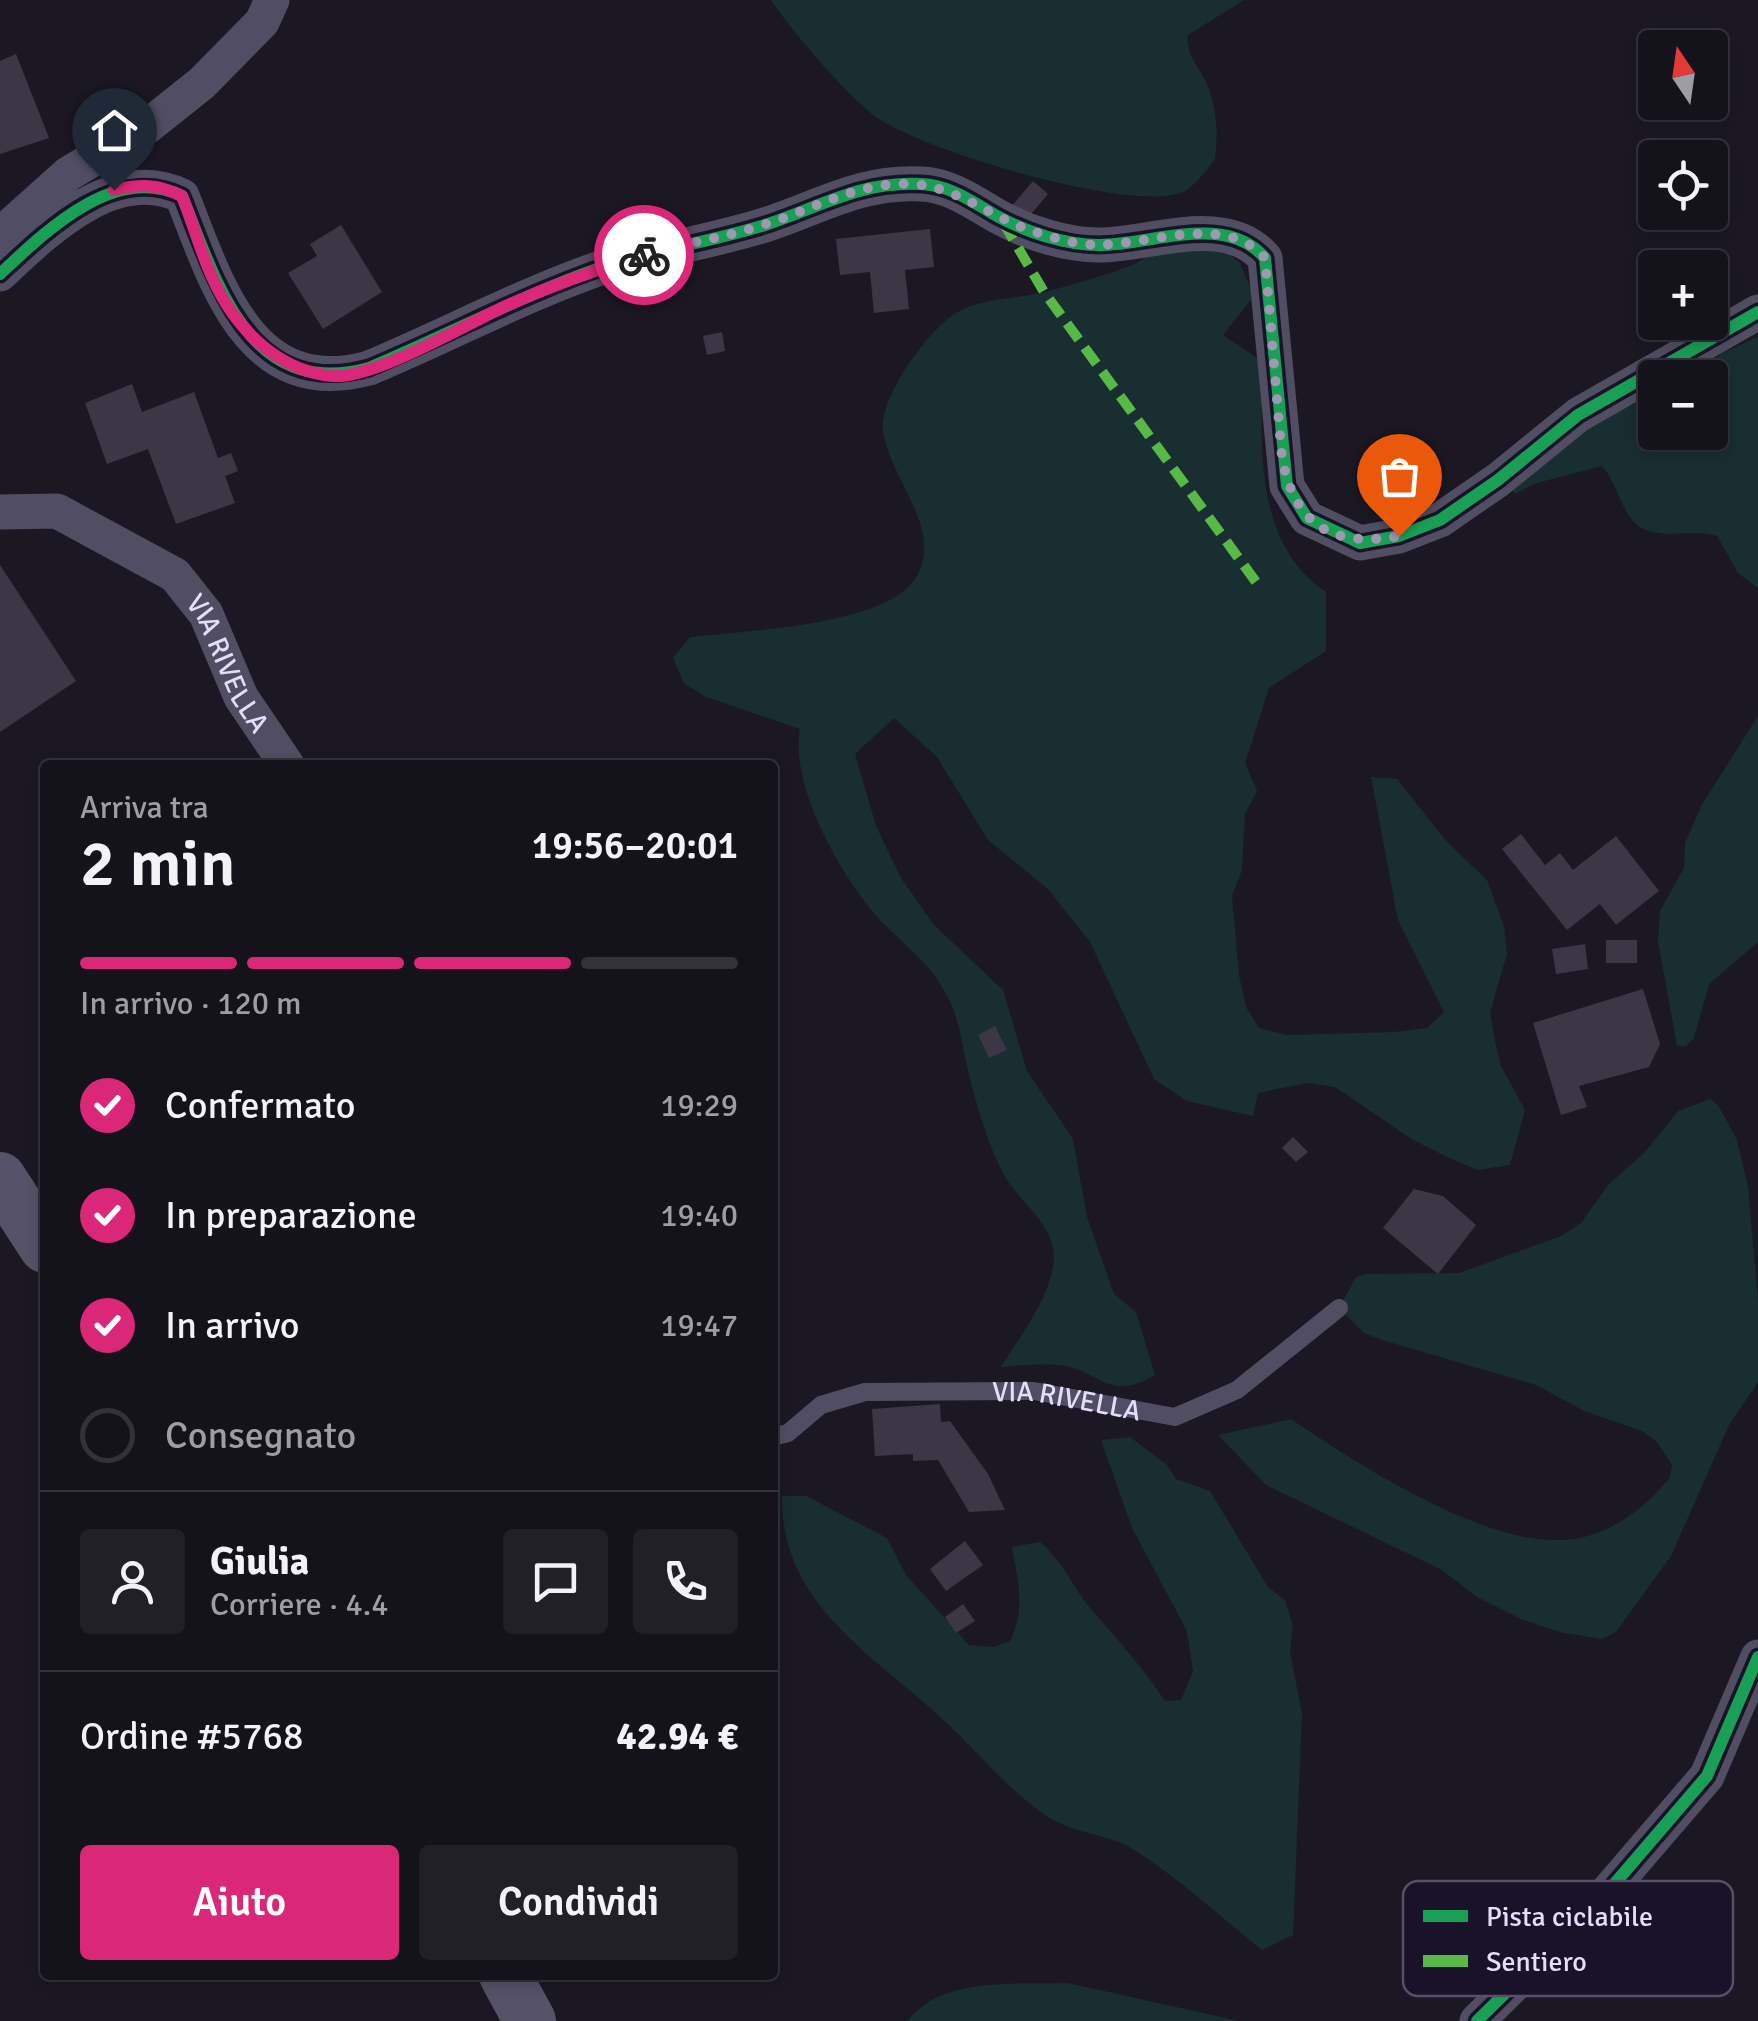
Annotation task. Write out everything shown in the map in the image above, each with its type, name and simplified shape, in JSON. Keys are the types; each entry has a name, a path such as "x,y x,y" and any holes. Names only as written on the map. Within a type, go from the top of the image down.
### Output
{"main road":[{"path":"0,1178 40,1238"},
{"path":"507,1980 530,2021"}],"street":[{"path":"0,236 68,174 148,126 202,82 262,22 272,0"},
{"path":"0,274 92,202 126,187 162,186 182,196 214,283 256,341 306,372 337,377 368,368 609,266 769,224 828,198 896,184 948,190 1000,218 1064,240 1096,245 1206,233 1233,236 1254,245 1265,258 1287,486 1308,518 1360,543 1399,536 1440,520 1498,480 1578,414 1758,312"},
{"name":"VIA RIVELLA","path":"0,512 56,511 175,575 200,604 241,697 284,760"},
{"path":"1617,1881 1707,1776 1758,1658"},
{"path":"1477,2021 1502,1996"}],"lane":[{"name":"VIA RIVELLA","path":"778,1436 788,1433 821,1405 865,1392 1034,1391 1175,1417 1237,1390 1339,1308"}],"green space":[{"path":"771,0 1244,0 1188,35 1191,56 1213,105 1215,159 1183,192 1149,196 1112,193 1020,173 931,144 896,128 872,114 847,90 804,44"},
{"path":"1210,240 1240,263 1254,296 1223,335 1263,362 1263,456 1273,518 1302,571 1326,592 1326,651 1269,688 1245,763 1257,791 1245,814 1242,870 1232,896 1246,1007 1259,1028 1286,1035 1427,1028 1444,1012 1398,920 1371,777 1397,779 1447,842 1487,880 1504,926 1507,954 1490,1012 1501,1066 1525,1110 1510,1165 1478,1170 1413,1140 1335,1087 1307,1083 1258,1093 1253,1116 1187,1101 1154,1079 1090,942 1048,889 988,840 937,757 894,718 855,754 876,826 901,878 934,925 1003,990 1027,1071 1073,1139 1087,1217 1114,1294 1136,1312 1155,1375 1125,1386 1104,1382 1072,1367 1001,1367 1048,1287 1053,1246 1043,1224 1010,1185 993,1151 951,1003 919,957 870,908 838,861 803,778 800,729 704,696 684,683 673,658 690,637 814,623 879,605 903,592 918,574 924,538 887,448 884,417 908,365 945,321 976,304 1056,289 1132,265 1161,248"},
{"path":"1758,337 1758,588 1738,573 1717,536 1650,532 1641,528 1628,514 1602,466 1533,484 1516,494 1509,487 1550,440 1638,402 1638,450 1728,450 1728,360 1712,360"},
{"path":"1758,716 1758,942 1709,984 1694,1038 1686,1046 1677,1046 1658,941 1660,911 1684,868 1685,843 1701,806"},
{"path":"1710,1099 1718,1105 1737,1140 1748,1187 1758,1300 1758,1382 1729,1425 1671,1556 1616,1632 1602,1639 1563,1633 1521,1619 1477,1597 1442,1570 1266,1485 1218,1435 1291,1419 1420,1498 1494,1529 1529,1538 1561,1540 1593,1534 1636,1511 1670,1477 1672,1465 1657,1442 1642,1431 1584,1411 1536,1385 1364,1333 1339,1308 1356,1277 1459,1273 1561,1236 1581,1223 1608,1185 1645,1152 1678,1111"},
{"path":"1130,1437 1167,1465 1176,1479 1210,1491 1268,1587 1285,1600 1293,1626 1290,1652 1302,1714 1293,1935 1262,1950 1136,1851 1055,1821 1019,1795 950,1726 839,1628 798,1570 786,1535 782,1496 806,1496 887,1538 906,1575 969,1645 994,1647 1010,1641 1018,1618 1012,1547 1040,1542 1165,1701 1181,1700 1193,1671 1187,1631 1132,1528 1101,1440"},
{"path":"1068,1983 1239,2021 908,2021 940,1996 960,1990 1004,1984"}],"building":[{"path":"16,54 49,138 0,154 0,61"},
{"path":"1033,181 1048,194 1027,219 1012,206"},
{"path":"341,225 382,292 323,329 288,273 317,256 310,244"},
{"path":"930,229 934,267 905,270 909,309 874,313 870,272 840,275 836,239"},
{"path":"722,332 725,351 707,355 703,336"},
{"path":"132,384 142,412 194,392 218,458 231,453 238,471 225,476 235,503 176,524 148,449 107,464 85,403"},
{"path":"0,565 76,681 0,732"},
{"path":"1521,834 1545,865 1560,853 1573,870 1616,836 1659,891 1616,925 1600,904 1567,930 1502,849"},
{"path":"1606,940 1637,940 1637,963 1606,963"},
{"path":"1585,944 1588,969 1556,974 1552,949"},
{"path":"1643,989 1660,1044 1649,1067 1579,1086 1587,1107 1561,1115 1533,1023"},
{"path":"995,1026 1007,1050 989,1058 978,1035"},
{"path":"1293,1137 1308,1152 1296,1162 1282,1148"},
{"path":"1414,1189 1443,1196 1476,1225 1438,1274 1383,1228"},
{"path":"940,1404 941,1422 950,1421 988,1474 1005,1510 969,1512 938,1460 913,1461 913,1454 875,1456 872,1409"},
{"path":"965,1541 983,1565 946,1591 930,1569"},
{"path":"963,1604 975,1621 956,1633 945,1617"}],"marked path":[{"path":"1003,222 1044,292 1259,586"}],"cycle path":[{"path":"0,274 84,206 132,188 157,188 182,196 224,296 243,326 266,350 294,367 328,374 369,368 606,266 748,230 879,186 942,187 1020,227 1073,243 1120,244 1187,234 1230,237 1249,244 1265,258 1287,486 1307,518 1360,543 1399,536 1440,520 1498,480 1578,415 1758,312"},
{"path":"1617,1881 1707,1776 1758,1657"},
{"path":"1477,2021 1502,1996"}],"way so far":[{"path":"644,255 769,224 828,198 896,184 926,184 948,190 1033,231 1096,245 1206,233 1233,236 1254,245 1265,258 1287,486 1308,518 1324,530 1343,533 1360,543 1399,536"}],"route":[{"path":"114,190 138,184 162,186 182,196 214,283 256,341 306,372 337,377 428,343 564,281 644,255"}]}
